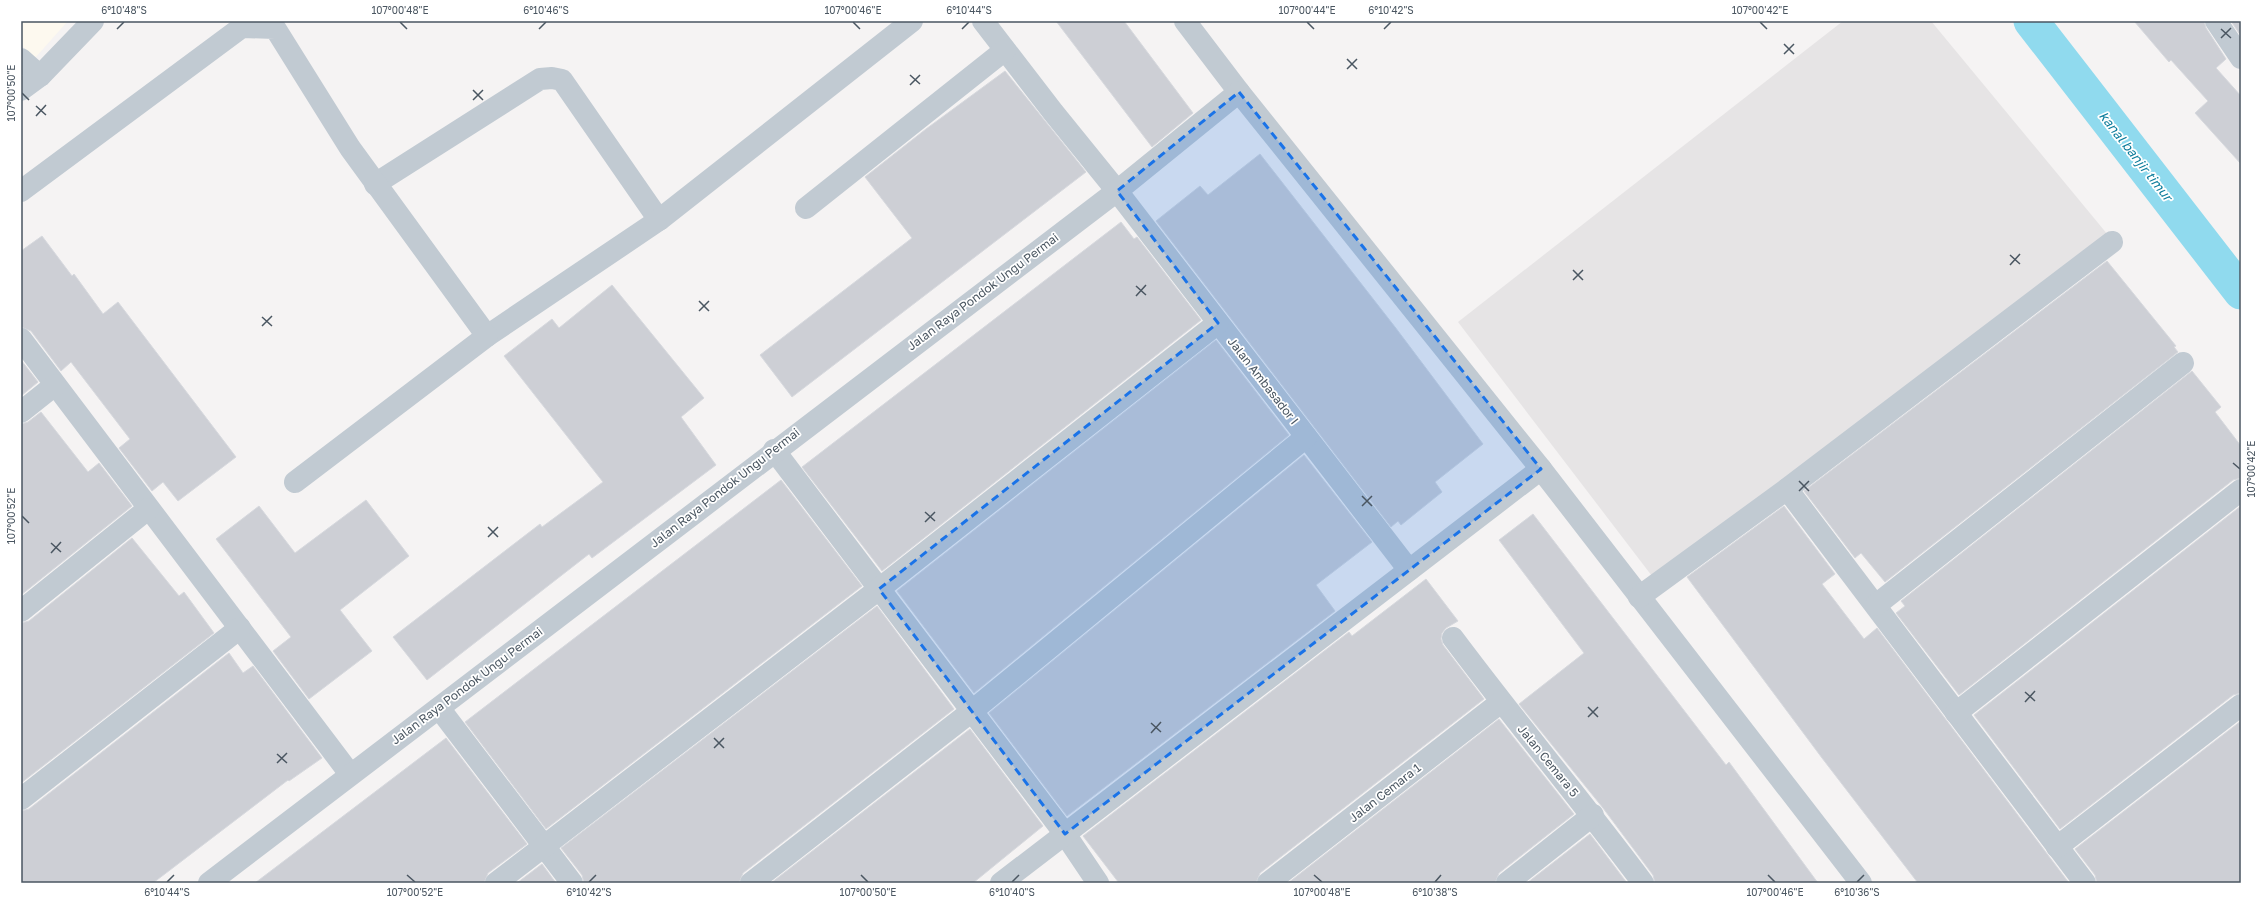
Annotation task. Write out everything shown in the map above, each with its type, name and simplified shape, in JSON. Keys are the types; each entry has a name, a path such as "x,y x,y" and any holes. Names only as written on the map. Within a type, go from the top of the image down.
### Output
{"street":[{"path":"21,90 40,76 93,21"},
{"path":"295,482 487,336 659,220 912,21"},
{"name":"Jalan Ambasador I","path":"984,21 1409,570"},
{"path":"1185,21 1239,92 1541,469 1861,883"},
{"path":"2216,21 2241,58"},
{"path":"21,191 242,27 257,24 275,28 350,148 487,336"},
{"path":"806,208 1005,50"},
{"path":"21,59 40,76"},
{"path":"375,184 540,79 552,78 562,80 659,220"},
{"name":"Jalan Raya Pondok Ungu Permai","path":"208,883 439,708 774,450 1117,191 1239,92"},
{"path":"1640,597 1787,489 2112,242"},
{"path":"496,883 879,589 1218,323"},
{"path":"21,339 148,509 350,774"},
{"path":"1876,605 2183,363"},
{"path":"21,412 55,385"},
{"path":"751,883 972,711 1306,437"},
{"path":"774,450 972,711 1064,834 1098,883"},
{"path":"1001,883 1541,469"},
{"path":"1787,489 2085,883"},
{"path":"1956,713 2241,490"},
{"path":"21,611 148,509"},
{"path":"21,799 240,628"},
{"name":"Jalan Cemara 5","path":"1453,638 1501,702 1593,815 1643,883"},
{"name":"Jalan Cemara 1","path":"1268,883 1501,702"},
{"path":"2057,847 2241,705"},
{"path":"439,708 572,883"},
{"path":"1507,883 1593,815"}],"highlighted area":[{"path":"1239,92 1541,469 1065,834 879,589 1218,323 1117,191"}],"shaded area":[{"path":"21,21 68,21 35,58 21,45"},
{"path":"1843,21 1931,21 2108,235 1655,580 1458,322"}],"building":[{"path":"1056,21 1124,21 1193,113 1152,147"},
{"path":"2134,21 2204,21 2206,28 2226,59 2216,68 2241,96 2241,164 2195,113 2208,101 2171,60 2169,62"},
{"path":"2231,21 2241,21 2241,36"},
{"path":"1005,71 1086,172 792,397 760,355 912,238 865,177 926,129"},
{"path":"1260,154 1395,327 1483,444 1435,482 1442,492 1401,525 1398,521 1391,527 1156,221 1200,186 1208,195"},
{"path":"1121,222 1134,239 1137,237 1201,320 882,571 802,467"},
{"path":"42,236 72,276 74,274 103,314 118,302 236,457 178,501 163,482 152,491 119,448 130,439 71,362 61,371 31,331 21,327 21,251"},
{"path":"2107,261 2176,346 2174,347 2178,352 1885,582 1861,553 1855,558 1804,491"},
{"path":"612,285 704,398 681,417 716,465 592,558 589,554 427,680 393,637 540,524 542,527 603,482 504,356 552,319 559,328"},
{"path":"1216,340 1289,435 974,693 897,591"},
{"path":"21,360 38,382 21,396"},
{"path":"2192,371 2221,407 2215,412 2241,446 2241,478 2233,480 1959,695 1896,613 1905,606 1901,601"},
{"path":"41,412 88,472 99,463 132,506 21,595 21,424 28,422"},
{"path":"1304,455 1372,542 1316,585 1335,611 1067,816 989,713"},
{"path":"781,480 862,586 546,829 465,722"},
{"path":"366,500 409,556 340,610 372,651 309,699 273,651 291,637 216,539 259,506 295,553"},
{"path":"1784,506 1835,574 1822,584 1864,639 1877,628 2069,883 1918,883 1822,758 1687,577"},
{"path":"2241,506 2241,693 2233,695 2060,829 1974,715"},
{"path":"1533,514 1726,765 1729,762 1818,883 1655,883 1653,875 1603,808 1519,704 1584,653 1499,540"},
{"path":"132,538 179,596 184,592 214,633 21,783 21,623 29,621"},
{"path":"1426,579 1458,621 1446,628 1442,633 1441,639 1443,645 1484,699 1260,873 1256,883 1119,883 1083,836 1349,632 1352,636"},
{"path":"877,606 954,709 743,873 739,883 584,883 582,875 561,848"},
{"path":"229,653 243,673 253,666 322,758 289,781 288,780 153,883 21,883 21,811 29,809"},
{"path":"1499,719 1574,814 1499,873 1495,883 1288,883"},
{"path":"2241,721 2241,883 2097,883 2095,875 2075,849"},
{"path":"970,729 1043,826 973,883 771,883"},
{"path":"446,738 527,844 488,873 484,883 255,883"},
{"path":"1590,834 1627,883 1527,883"},
{"path":"542,864 556,883 517,883"}],"waterway":[{"name":"kanal banjir timur","path":"2031,21 2241,292"}]}
